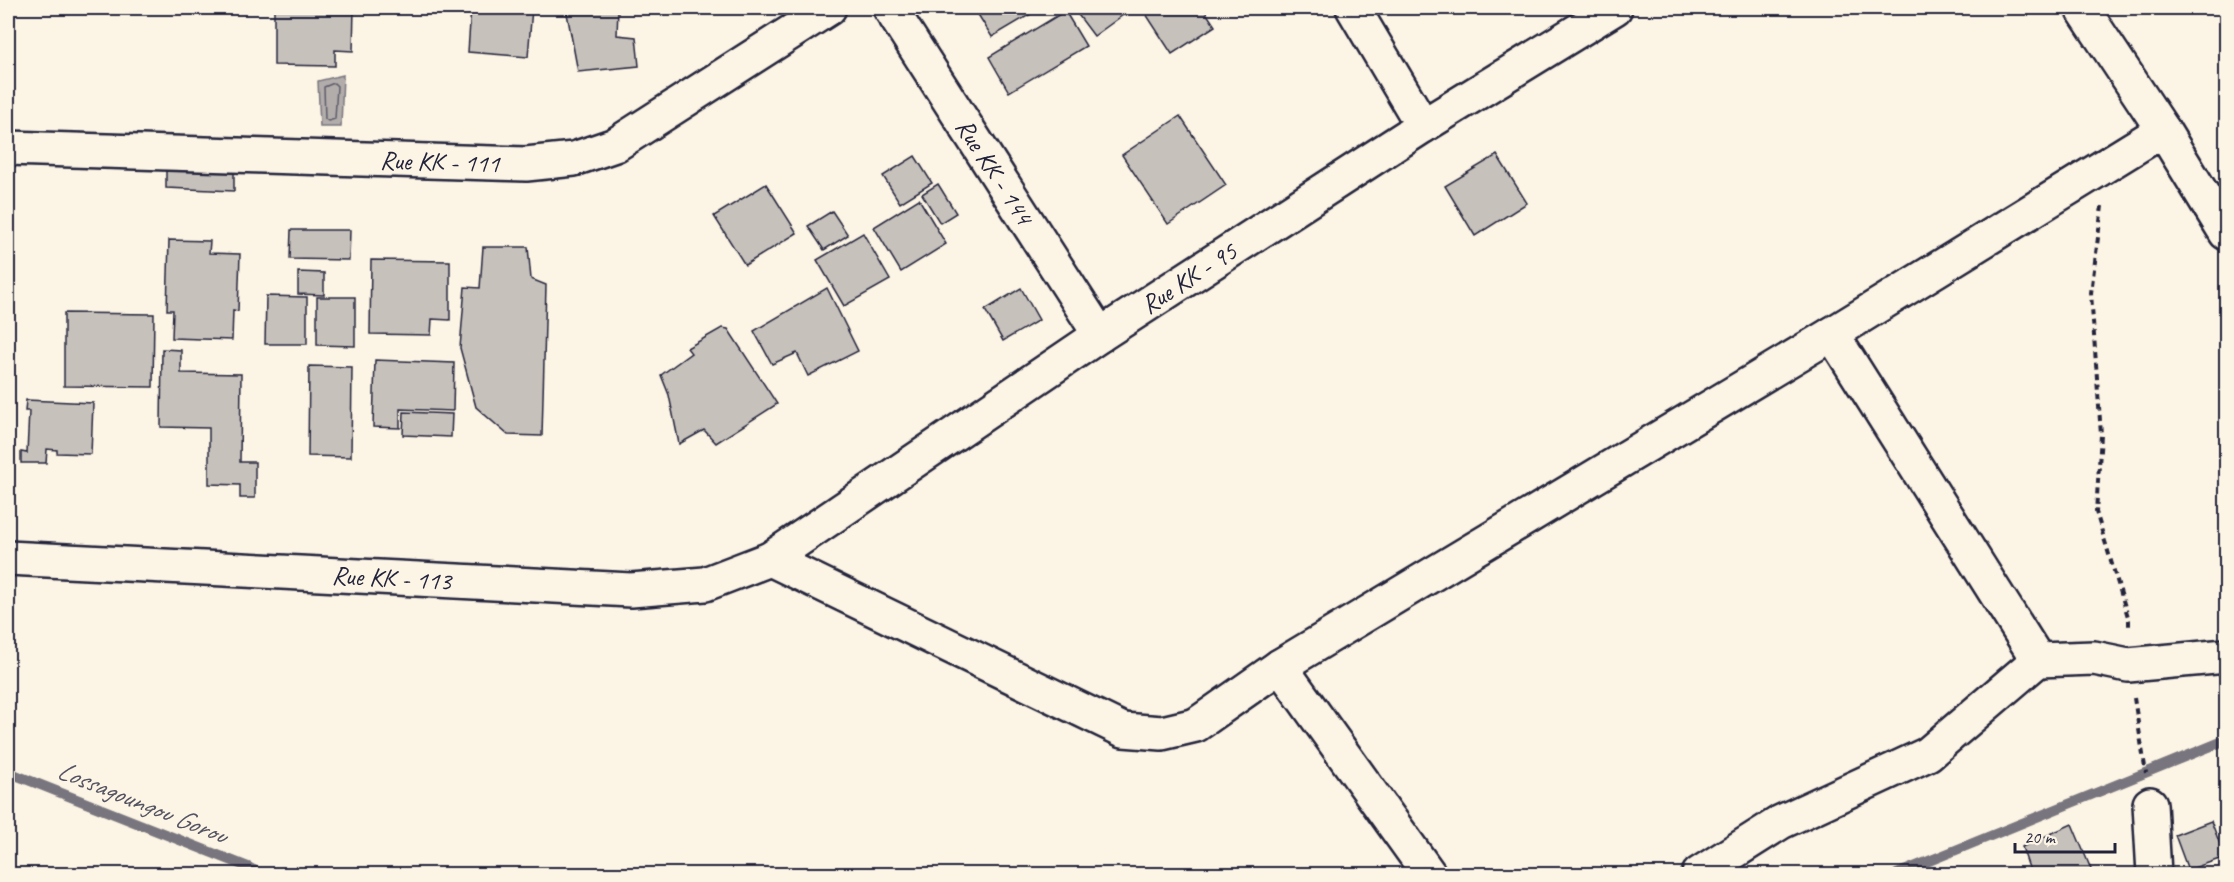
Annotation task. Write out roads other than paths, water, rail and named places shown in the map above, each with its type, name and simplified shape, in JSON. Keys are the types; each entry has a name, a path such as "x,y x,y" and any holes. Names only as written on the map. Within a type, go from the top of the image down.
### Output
{"street":[{"name":"Rue KK - 111","path":"8,148 526,165 574,159 615,145 830,8"},
{"name":"Rue KK - 144","path":"890,8 1100,335"},
{"path":"1353,8 1423,126"},
{"name":"Rue KK - 95","path":"770,559 1100,335 1423,126 1615,8"},
{"path":"2082,8 2163,130 2226,233"},
{"path":"770,559 1123,730 1162,733 1196,725 1280,666 1832,334 2163,130"},
{"path":"1832,334 2038,660"},
{"name":"Rue KK - 113","path":"8,558 631,590 705,584 770,559"},
{"path":"1699,874 1781,822 1928,754 2038,660 2094,658 2128,665 2226,656"},
{"path":"1280,666 1429,874"},
{"path":"2150,804 2154,874"}],"water":[{"path":"343,75 341,127 320,127 318,81"}],"waterway":[{"name":"Lossagoungou Gorou","path":"1897,874 2226,740"},
{"name":"Lossagoungou Gorou","path":"8,772 261,874"}]}
